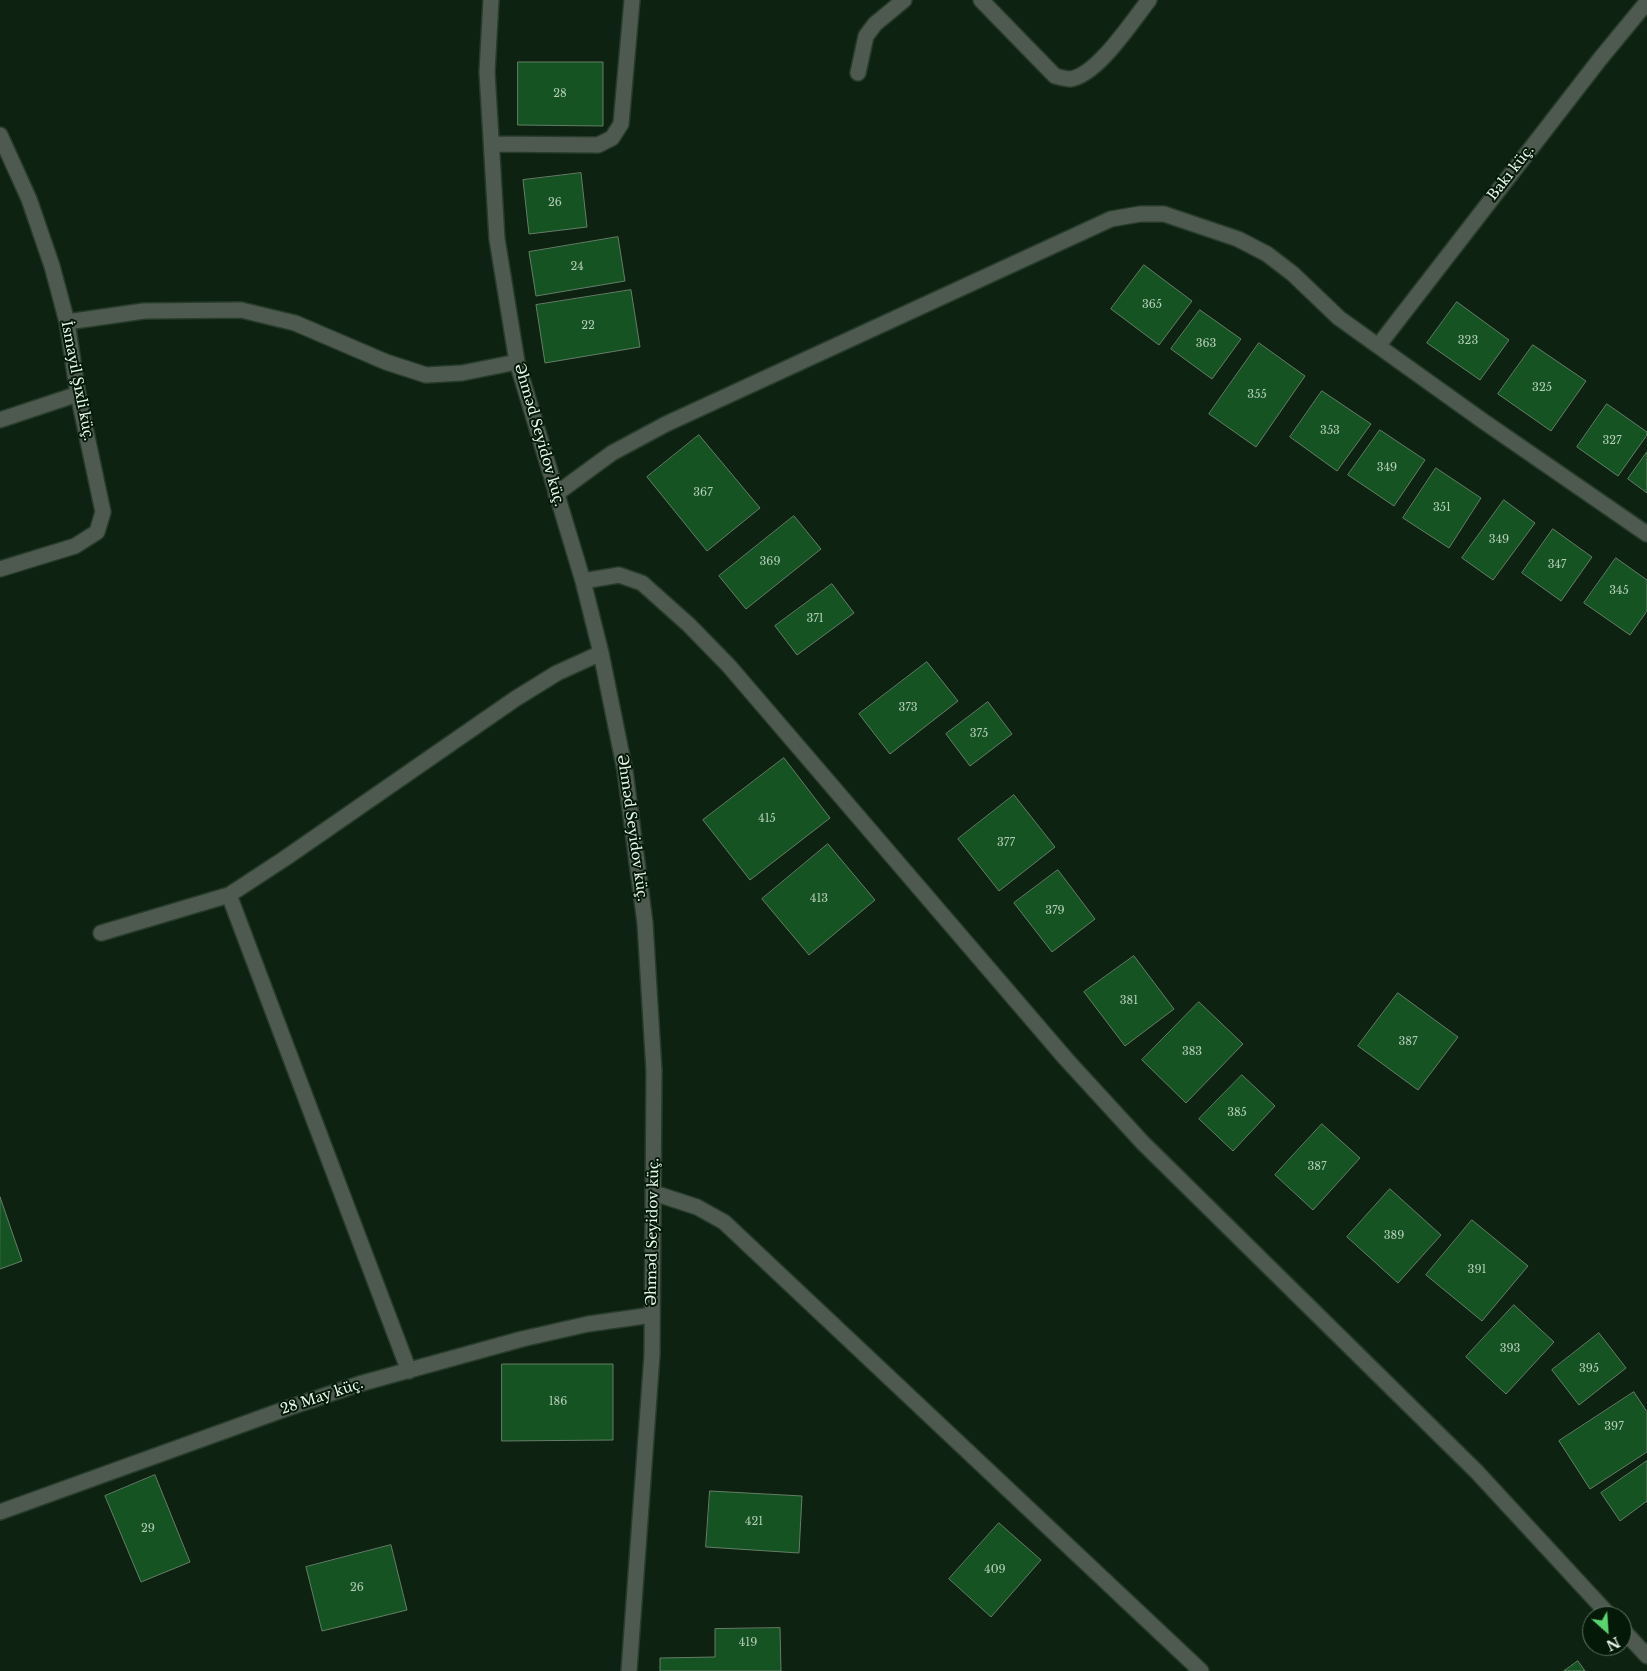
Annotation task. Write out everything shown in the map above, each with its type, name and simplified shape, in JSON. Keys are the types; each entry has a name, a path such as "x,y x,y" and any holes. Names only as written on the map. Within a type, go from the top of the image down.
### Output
{"street":[{"name":"Əhməd Seyidov küç.","path":"491,0 487,72 497,238 517,362 583,581 601,653 625,771 645,923 654,1071 652,1355 629,1671"},
{"path":"492,144 598,145 612,138 621,124 632,0"},
{"path":"858,73 866,36 875,24 904,0"},
{"path":"981,0 1055,76 1070,79 1084,73 1107,55 1149,0"},
{"name":"Bakı küç.","path":"1378,346 1600,59 1647,2"},
{"name":"İsmayil Şıxli küç.","path":"0,135 29,199 52,266 67,322 78,394 103,512 97,532 75,546 0,569"},
{"path":"556,494 612,453 666,424 1111,219 1140,214 1164,214 1238,239 1268,254 1293,274 1339,318 1483,421 1647,534"},
{"path":"67,322 144,311 241,310 295,323 386,362 426,375 462,373 517,362"},
{"path":"0,420 78,394"},
{"path":"583,581 619,575 642,582 689,625 729,666 1066,1060 1142,1143 1476,1472 1601,1606"},
{"path":"101,933 228,895 284,859 515,699 557,673 601,653"},
{"path":"228,895 409,1371"},
{"path":"654,1193 697,1207 724,1222 1201,1671"},
{"name":"28 May küç.","path":"0,1512 359,1384 522,1339 588,1324 652,1315"},
{"path":"1632,1640 1647,1656"}],"building":[{"path":"518,62 603,62 603,126 518,125"},
{"path":"581,173 587,227 529,234 523,180"},
{"path":"618,237 625,281 536,296 529,252"},
{"path":"1144,265 1192,301 1159,345 1111,309"},
{"path":"631,290 640,347 545,363 536,305"},
{"path":"1457,302 1509,340 1480,380 1427,343"},
{"path":"1200,310 1241,339 1212,379 1171,349"},
{"path":"1259,343 1305,376 1256,447 1209,414"},
{"path":"1533,345 1586,381 1551,431 1498,394"},
{"path":"1322,391 1371,424 1337,471 1290,437"},
{"path":"1607,404 1647,432 1647,435 1618,476 1577,447"},
{"path":"1380,430 1425,460 1394,506 1348,475"},
{"path":"699,435 760,508 707,551 647,477"},
{"path":"1647,452 1647,493 1628,479"},
{"path":"1436,468 1481,498 1449,548 1403,518"},
{"path":"1504,500 1535,523 1493,580 1462,558"},
{"path":"794,516 821,549 746,609 719,576"},
{"path":"1553,529 1592,557 1561,601 1522,573"},
{"path":"1616,558 1647,580 1647,611 1630,635 1584,603"},
{"path":"832,584 854,613 797,655 775,626"},
{"path":"927,662 958,701 890,754 859,714"},
{"path":"988,702 1012,734 970,766 946,734"},
{"path":"784,758 830,818 750,880 703,820"},
{"path":"1014,795 1055,847 999,891 958,839"},
{"path":"828,844 875,900 809,955 762,899"},
{"path":"1058,870 1095,919 1052,952 1014,903"},
{"path":"1134,956 1174,1009 1125,1046 1084,992"},
{"path":"1398,993 1458,1037 1418,1090 1358,1046"},
{"path":"1199,1002 1243,1044 1186,1103 1142,1060"},
{"path":"1242,1075 1275,1106 1233,1151 1199,1119"},
{"path":"1322,1124 1360,1158 1313,1210 1275,1175"},
{"path":"1390,1189 1441,1235 1398,1283 1347,1237"},
{"path":"0,1197 22,1261 0,1269"},
{"path":"1472,1220 1528,1266 1482,1321 1426,1275"},
{"path":"1514,1305 1554,1342 1506,1394 1466,1357"},
{"path":"1599,1333 1626,1368 1579,1405 1552,1370"},
{"path":"502,1364 613,1364 613,1440 502,1441"},
{"path":"1634,1392 1647,1412 1647,1452 1590,1489 1559,1441"},
{"path":"1647,1461 1647,1501 1620,1521 1601,1493"},
{"path":"155,1475 190,1562 141,1582 105,1496"},
{"path":"710,1491 802,1496 799,1553 706,1547"},
{"path":"999,1523 1041,1560 991,1617 949,1579"},
{"path":"391,1545 407,1610 322,1631 306,1567"},
{"path":"780,1628 781,1671 660,1671 660,1658 715,1657 715,1629"},
{"path":"1578,1661 1585,1671 1564,1671"}]}
